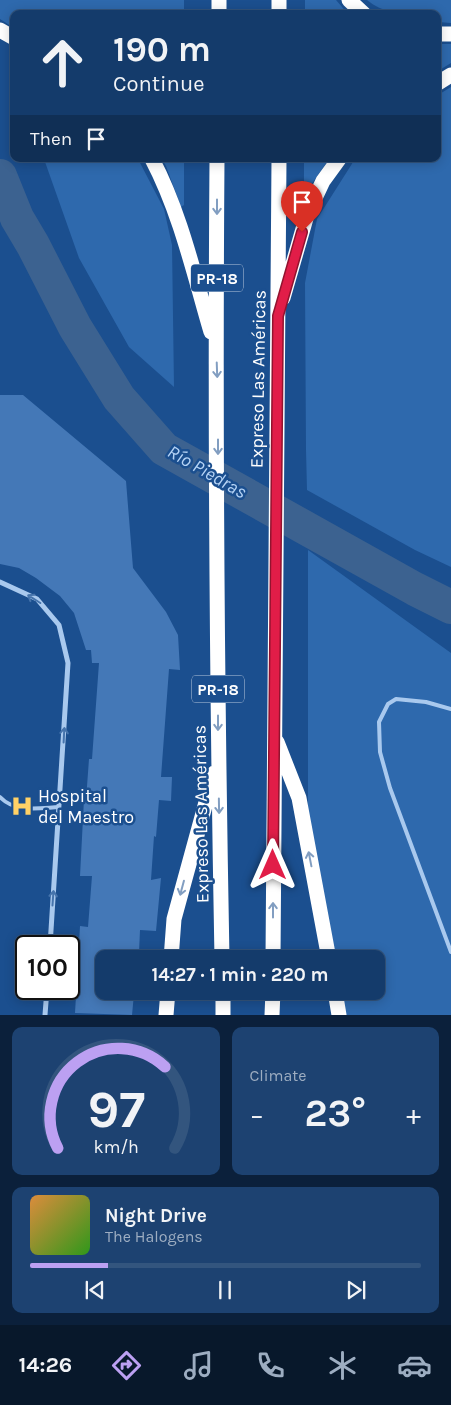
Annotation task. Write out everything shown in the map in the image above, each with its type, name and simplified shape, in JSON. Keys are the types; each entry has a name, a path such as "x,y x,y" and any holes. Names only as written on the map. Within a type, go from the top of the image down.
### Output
{"highway":[{"path":"349,0 360,10"},
{"path":"154,162 162,178 175,214 216,347"},
{"name":"Expreso Las Américas","path":"217,162 218,757 222,950"},
{"name":"Expreso Las Américas","path":"273,950 279,162"},
{"path":"278,316 307,215 323,182 337,162"},
{"path":"274,733 299,798 327,950"},
{"path":"172,950 174,919 218,757"},
{"path":"166,1015 167,1000"},
{"path":"223,1000 223,1015"},
{"path":"272,1000 272,1015"},
{"path":"336,1000 339,1015"}],"street":[{"path":"0,582 38,599 59,626 68,663 51,935"},
{"path":"45,1015 46,1000"}],"lane":[{"path":"451,709 426,702 396,700 388,704 380,722 380,752 390,788 451,952"},
{"path":"0,797 8,805 26,808 59,807"}],"shaded area":[{"path":"0,0 184,0 184,10 10,10 10,25 0,19"},
{"path":"305,0 336,0 345,10 305,10"},
{"path":"367,0 451,0 451,23 441,22 441,10 386,10"},
{"path":"441,44 451,44 451,63 441,69"},
{"path":"451,87 451,567 415,550 307,490 306,450 305,283 317,219 353,162 441,162 441,93"},
{"path":"45,162 140,162 164,209 172,245 174,387 129,347 79,258"},
{"path":"164,162 184,162 184,205 181,207"},
{"path":"304,162 327,162 304,195"},
{"path":"308,550 451,653 451,1015 345,1015 342,1000 385,1000 385,950 334,950 308,810"}],"building":[{"path":"0,395 23,395 126,481 133,568 166,612 178,635 180,670 169,669 161,777 172,777 171,801 159,800 156,837 154,836 151,880 161,878 156,931 140,930 139,950 95,950 95,1000 133,1000 132,1015 75,1013 76,1000 80,1000 80,926 88,927 92,876 80,876 84,799 86,800 89,759 92,759 99,663 92,663 91,650 86,650 74,613 60,596 19,568 0,564"}],"waterway":[{"name":"Río Piedras","path":"0,176 17,218 75,327 119,398 164,449 415,589 451,607"},
{"path":"0,216 17,218"}],"place":[{"name":"Hospital del Maestro","path":"22,806"}],"route":[{"path":"273,865 278,316 302,232"}]}
